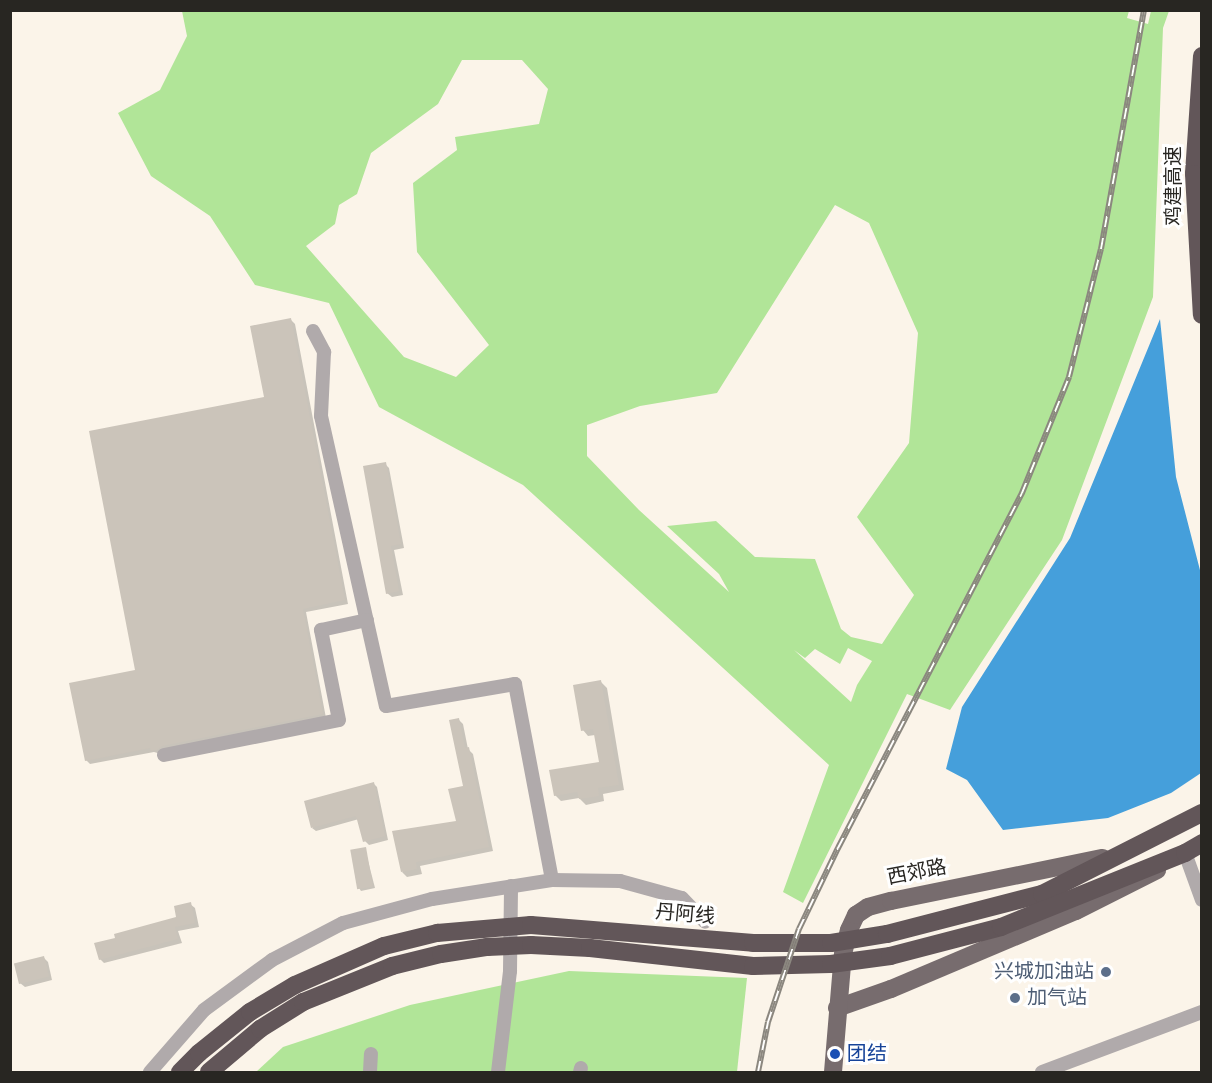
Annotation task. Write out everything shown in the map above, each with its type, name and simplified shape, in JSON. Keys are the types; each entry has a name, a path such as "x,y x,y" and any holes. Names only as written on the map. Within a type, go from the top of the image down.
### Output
{"highway":[{"name":"鸡建高速","path":"1202,56 1194,174 1202,315"},
{"name":"丹阿线","path":"180,1072 199,1053 250,1012 295,985 340,963 384,946 437,933 531,925 753,943 831,943 887,934 957,918 1042,894 1144,844 1202,812"},
{"path":"209,1072 260,1029 303,1002 342,984 392,966 487,947 531,945 590,948 753,966 831,964 890,956 961,940 1001,927 1193,851 1202,843"}],"main road":[{"name":"西郊路","path":"833,1072 837,1008 849,930 856,915 868,907 1091,862 1144,844"},
{"path":"837,1008 891,989 1076,911 1139,881 1193,851"}],"street":[{"path":"313,331 324,352 321,416 386,706 515,684 552,880"},
{"path":"164,755 339,720 321,630 367,620"},
{"path":"1193,851 1202,900"},
{"path":"150,1072 204,1010 272,960 343,923 432,899 552,880 620,881 682,897 705,922"},
{"path":"498,1072 510,971 511,886"},
{"path":"1042,1072 1202,1012"},
{"path":"370,1072 371,1054"}],"green space":[{"path":"182,11 1129,11 1127,18 1148,24 1151,11 1169,11 1163,28 1153,297 1062,540 950,710 907,694 803,903 783,892 829,765 523,485 379,407 329,303 255,285 210,216 151,176 118,113 160,90 187,36","holes":["462,60 522,60 548,89 539,124 455,137 457,150 413,183 417,252 489,345 456,377 404,357 306,246 335,224 339,205 357,194 371,153 438,104","835,205 869,223 918,333 909,443 857,517 914,595 882,644 851,637 841,629 815,559 755,557 716,521 667,526 719,574 729,592 639,510 587,456 587,425 640,406 717,393","848,648 872,661 857,685 851,702 794,650 805,658 815,649 840,664"]},
{"path":"569,971 747,978 737,1072 256,1072 283,1047 410,1005"}],"water":[{"path":"1160,319 1176,477 1201,574 1201,773 1171,793 1108,818 1003,830 967,780 946,769 962,707 1070,538"}],"building":[{"path":"291,318 345,600 303,609 323,714 162,746 157,750 151,751 150,748 85,761 69,683 135,670 89,431 264,397 250,326"},
{"path":"386,462 401,544 391,546 399,591 386,594 363,466"},
{"path":"601,680 619,785 598,788 599,796 579,799 577,792 554,796 549,770 599,762 593,729 581,731 573,685"},
{"path":"459,718 465,748 469,747 489,847 416,862 417,869 401,872 392,831 456,821 448,789 463,786 449,720"},
{"path":"374,782 385,836 363,842 356,816 311,828 304,801"},
{"path":"366,847 373,886 357,889 350,850"},
{"path":"191,902 195,923 175,927 178,939 99,960 94,943 115,938 114,934 176,917 174,906"},
{"path":"44,956 49,976 19,984 14,963"}],"railway":[{"path":"758,1072 768,1022 799,929 838,848 1022,493 1069,377 1101,249 1144,10"}],"place":[{"name":"兴城加油站","path":"1106,972"},
{"name":"加气站","path":"1015,998"},
{"name":"团结","path":"835,1054"}]}
